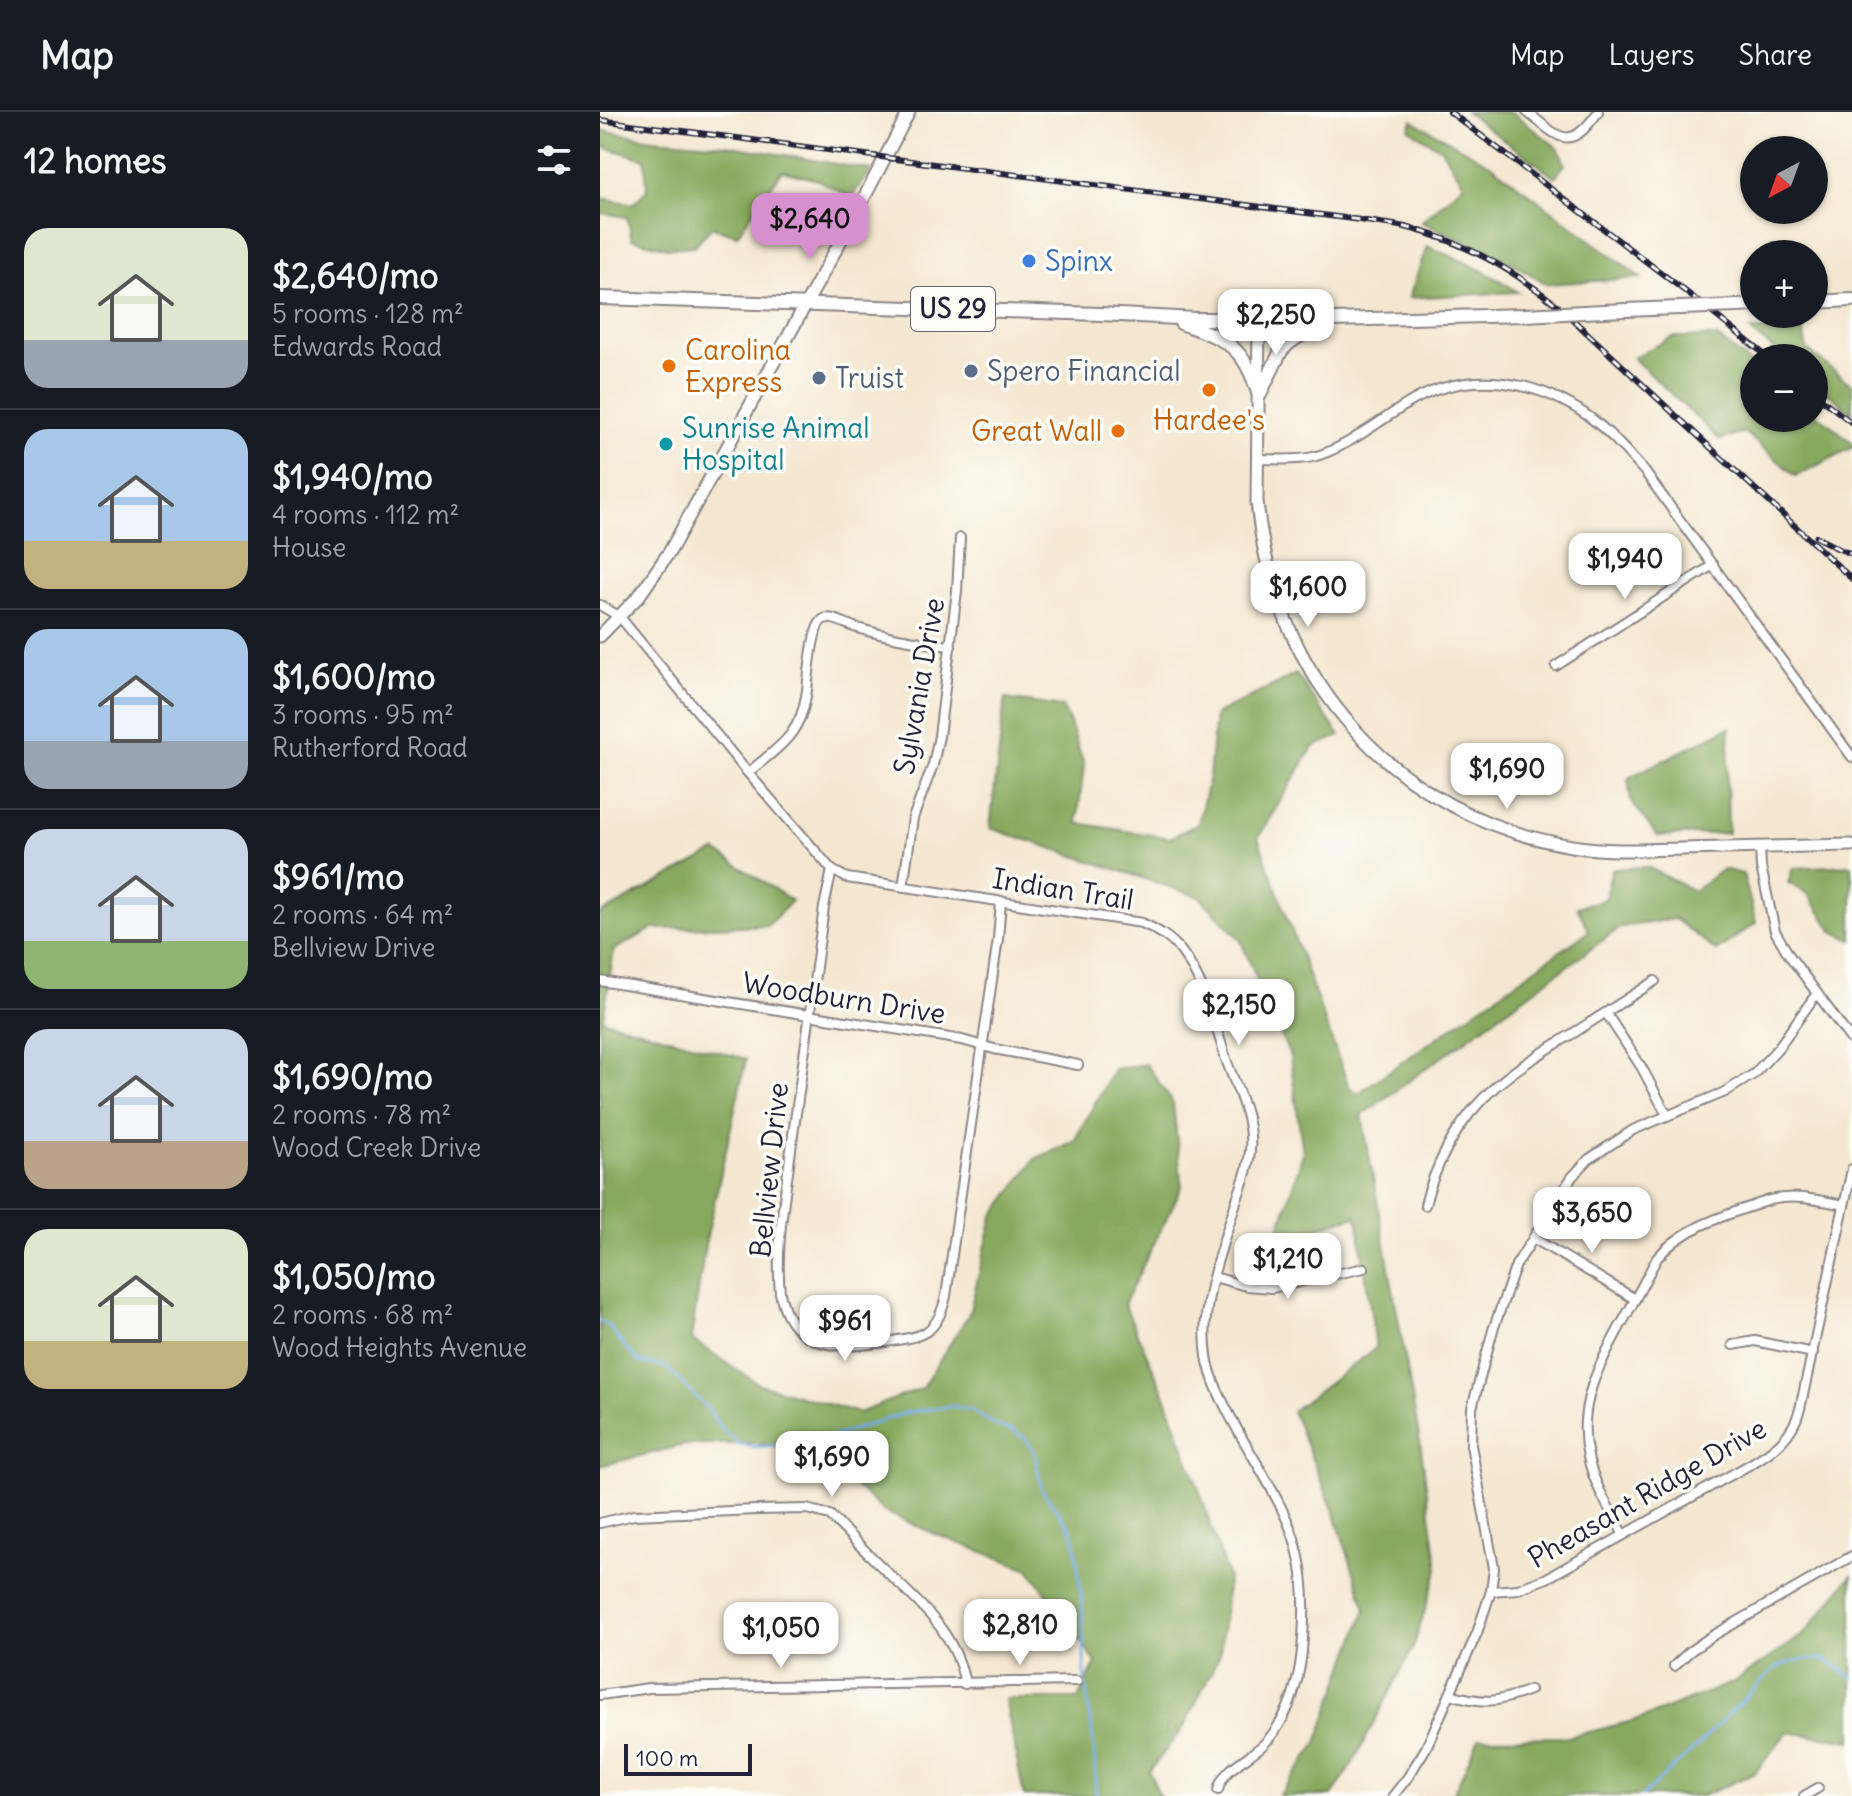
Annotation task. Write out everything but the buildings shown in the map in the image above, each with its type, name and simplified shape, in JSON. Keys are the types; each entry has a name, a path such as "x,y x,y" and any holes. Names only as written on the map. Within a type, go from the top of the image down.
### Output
{"main road":[{"name":"US 29","path":"600,298 1167,318 1259,319 1278,313 1306,312 1332,320 1740,306"},
{"path":"1828,301 1852,300"},
{"path":"1167,318 1218,337 1234,348 1252,372 1259,396"},
{"name":"US 29","path":"1259,319 1277,329 1309,330 1332,320"},
{"path":"1259,396 1281,351 1309,330"}],"street":[{"path":"600,636 639,596 670,551 909,112"},
{"path":"1527,112 1561,136 1572,137 1584,131 1598,112"},
{"path":"1259,319 1256,480 1259,527 1271,583 1286,623 1311,673 1334,706 1373,748 1405,776 1437,797 1503,829 1549,842 1606,850 1852,845"},
{"path":"1257,459 1298,459 1325,453 1415,400 1446,387 1482,381 1520,384 1567,403 1610,435 1645,472 1852,757"},
{"name":"Sylvania Drive","path":"903,887 913,818 933,765 939,736 957,591 960,538"},
{"path":"1556,666 1713,565"},
{"path":"600,605 620,617 832,870"},
{"path":"748,773 787,739 800,721 807,694 814,636 824,619 878,635 951,646"},
{"path":"1760,847 1775,931 1852,1041"},
{"name":"Indian Trail","path":"832,870 847,878 1142,923 1173,942 1190,964 1209,1008 1238,1093 1250,1137 1250,1150 1209,1294 1206,1348 1209,1366 1232,1419 1288,1523 1301,1566 1304,1612 1299,1669 1283,1718 1263,1745 1228,1771 1220,1781 1218,1790"},
{"name":"Bellview Drive","path":"832,870 784,1204 780,1291 785,1310 794,1325 813,1338 834,1345 861,1346 919,1335 940,1319 946,1296 1001,901"},
{"name":"Woodburn Drive","path":"600,981 962,1040 1078,1065"},
{"path":"1425,1205 1441,1158 1463,1120 1484,1095 1538,1055 1655,981"},
{"path":"1393,1796 1426,1748 1477,1633 1491,1591 1494,1568 1471,1445 1472,1408 1482,1366 1516,1265 1572,1177 1589,1159 1633,1130 1725,1092 1754,1074 1778,1048 1817,993"},
{"path":"1606,1013 1642,1068 1667,1115"},
{"name":"Pheasant Ridge Drive","path":"1491,1591 1532,1585 1749,1465 1786,1438 1797,1419 1852,1169"},
{"path":"1624,1535 1604,1500 1591,1467 1584,1418 1597,1368 1657,1258 1687,1232 1784,1197 1798,1196 1844,1205"},
{"path":"1533,1238 1635,1299"},
{"path":"1214,1277 1246,1286 1272,1288 1364,1268"},
{"path":"1733,1345 1755,1341 1813,1353"},
{"path":"600,1523 634,1515 756,1510 807,1509 830,1515 935,1619 954,1646 965,1684"},
{"path":"1674,1666 1709,1638 1852,1556"},
{"path":"600,1695 649,1688 1077,1681"},
{"path":"1450,1694 1496,1701 1530,1690"},
{"path":"1804,1796 1818,1788"}],"green space":[{"path":"1466,112 1512,112 1559,149 1565,164 1555,177"},
{"path":"1412,120 1490,164 1641,278 1547,284 1503,258 1421,222 1464,184 1441,149 1409,129"},
{"path":"600,130 653,139 726,145 872,170 851,197 818,180 782,171 737,235 712,227 694,246 668,248 632,239 627,217 600,213 600,198 633,204 647,190 645,159 600,146"},
{"path":"1427,246 1474,266 1518,292 1409,298"},
{"path":"1749,330 1803,330 1806,344 1766,344"},
{"path":"1673,337 1717,337 1740,355 1740,432 1744,432 1720,440 1633,358"},
{"path":"1828,366 1852,385 1852,413 1828,393"},
{"path":"1828,423 1852,442 1852,448 1796,476 1744,432 1828,432"},
{"path":"1296,674 1340,736 1313,747 1258,838 1349,1087 1358,1093 1589,931 1577,907 1605,899 1612,869 1647,867 1694,891 1723,869 1743,874 1756,923 1716,951 1675,919 1621,927 1362,1115 1420,1442 1438,1569 1413,1648 1354,1761 1332,1796 1279,1796 1316,1745 1366,1609 1333,1509 1292,1411 1376,1348 1357,1216 1276,1239 1303,1153 1290,1056 1240,939 1200,897 990,828 1005,699 1062,707 1084,765 1077,823 1170,838 1198,824 1209,777 1215,715"},
{"path":"1730,727 1728,833 1657,836 1631,801 1628,778"},
{"path":"716,851 792,901 768,925 652,929 614,950 603,1020 746,1059 705,1245 691,1339 759,1384 859,1413 922,1388 969,1314 993,1217 1035,1159 1074,1141 1114,1069 1146,1064 1173,1103 1182,1187 1124,1304 1164,1393 1228,1578 1220,1654 1184,1727 1149,1772 1160,1796 1024,1796 1005,1699 1078,1699 1096,1663 1029,1569 883,1511 822,1456 755,1443 684,1445 600,1466 600,914"},
{"path":"1852,865 1852,940 1833,931 1807,893 1788,883 1793,868"},
{"path":"1852,1575 1852,1741 1787,1732 1755,1773 1702,1796 1452,1796 1479,1738 1569,1737 1641,1719 1734,1682 1804,1634"}],"waterway":[{"path":"600,1321 609,1326 639,1362 666,1367 739,1444 754,1447 804,1444 908,1412 953,1406 971,1410 1026,1439 1034,1451 1042,1490 1071,1529 1075,1542 1096,1796"},
{"path":"1642,1796 1774,1669 1799,1660 1819,1659 1832,1663 1852,1678"}],"railway":[{"path":"1450,112 1751,344"},
{"path":"600,120 1360,220 1430,234 1469,249 1505,269 1557,305 1852,579"},
{"path":"1828,404 1852,423"},
{"path":"1816,537 1852,554"}],"place":[{"name":"Spinx","path":"1029,261"},
{"name":"Carolina Express","path":"669,366"},
{"name":"Spero Financial","path":"971,371"},
{"name":"Truist","path":"819,378"},
{"name":"Hardee's","path":"1209,390"},
{"name":"Great Wall","path":"1118,431"},
{"name":"Sunrise Animal Hospital","path":"666,444"}]}
